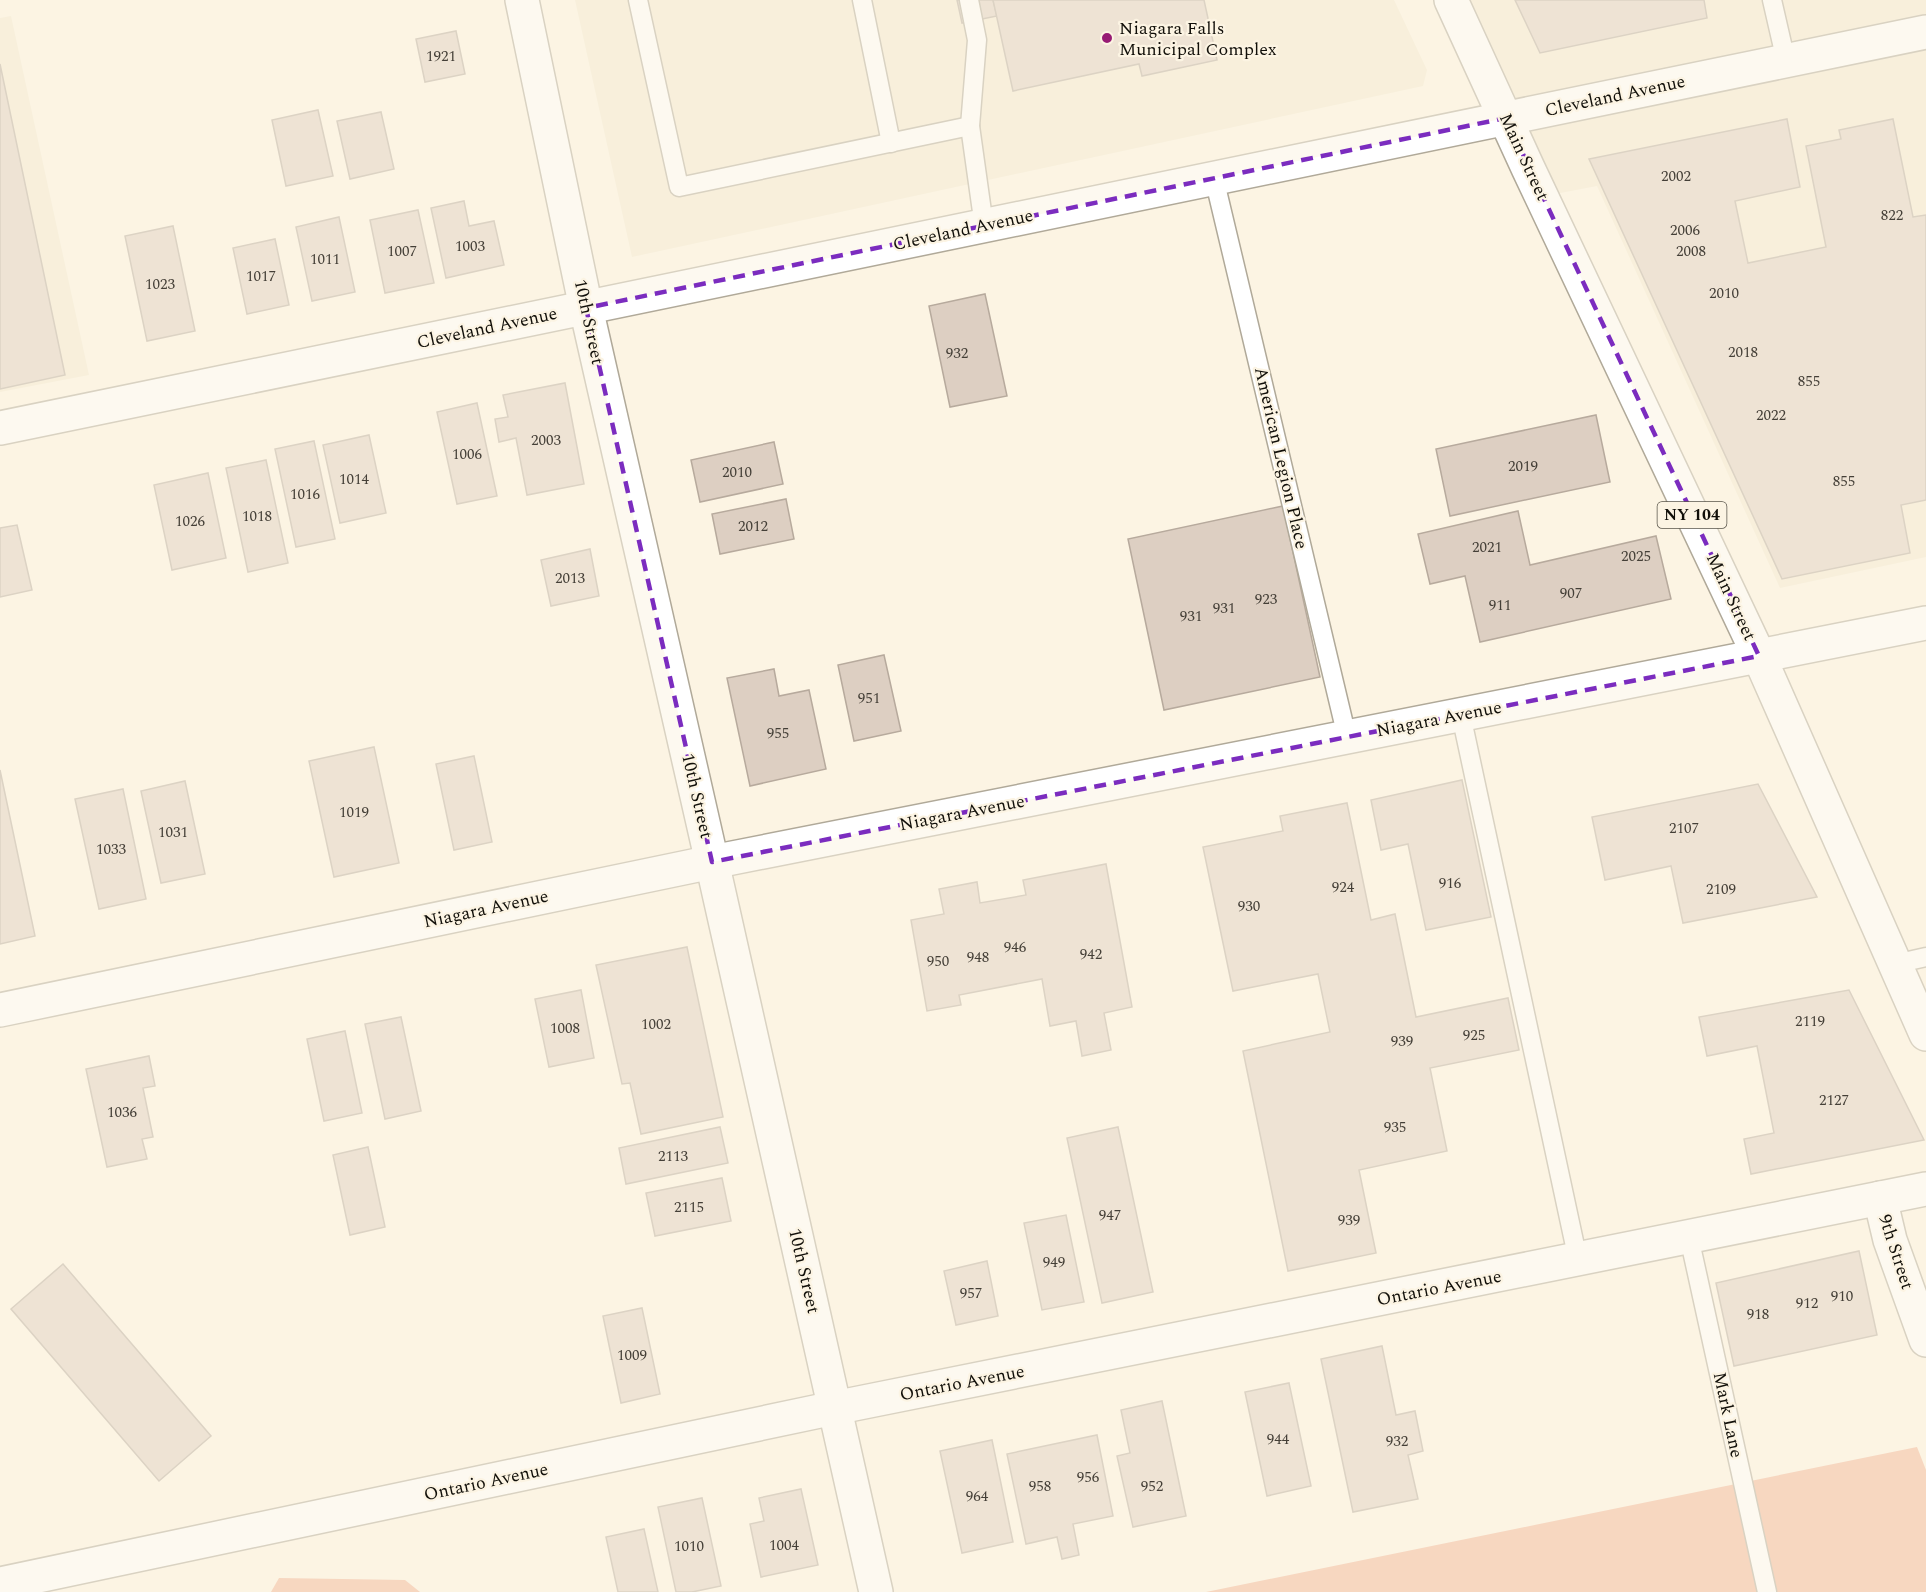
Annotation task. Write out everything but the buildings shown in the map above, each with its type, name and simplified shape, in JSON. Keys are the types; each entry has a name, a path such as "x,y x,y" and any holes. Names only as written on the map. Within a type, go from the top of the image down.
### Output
{"street":[{"name":"10th Street","path":"522,0 586,308 876,1592"},
{"name":"Main Street","path":"1452,0 1759,656 1910,960 1926,1034"},
{"name":"Cleveland Avenue","path":"0,428 1926,32"},
{"name":"Niagara Avenue","path":"0,1010 712,862 1926,623"},
{"name":"Ontario Avenue","path":"0,1584 834,1408 1926,1189"},
{"name":"9th Street","path":"1880,1198 1890,1239 1926,1340"}],"lane":[{"path":"638,0 679,187 970,126"},
{"path":"862,0 891,142"},
{"path":"969,0 977,40 970,126 984,226"},
{"path":"1772,0 1785,61"},
{"name":"American Legion Place","path":"1214,178 1347,737"},
{"path":"1461,715 1578,1260"},
{"name":"Mark Lane","path":"1689,1237 1767,1592"}],"highlighted area":[{"path":"1506,118 1759,656 712,862 586,308"}],"shaded area":[{"path":"575,0 1394,0 1427,70 1423,86 632,257"},
{"path":"1465,0 1926,0 1926,557 1780,588 1597,186 1555,194"},
{"path":"11,16 89,375 0,392 0,18"},
{"path":"1917,1447 1926,1470 1926,1592 1206,1592"},
{"path":"279,1578 405,1580 420,1592 271,1592"}],"place":[{"name":"Niagara Falls Municipal Complex","path":"1107,38"}]}
